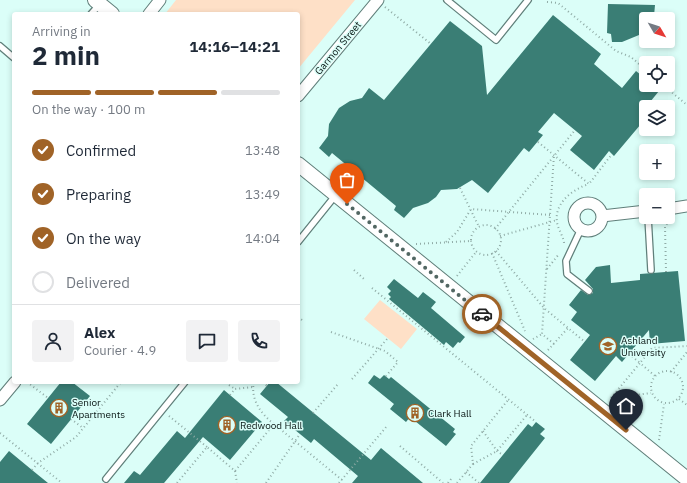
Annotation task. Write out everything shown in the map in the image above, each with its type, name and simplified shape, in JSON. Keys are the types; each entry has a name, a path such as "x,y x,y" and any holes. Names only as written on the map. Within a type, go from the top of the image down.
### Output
{"street":[{"path":"151,12 160,0"},
{"name":"Garmon Street","path":"300,94 381,2"},
{"path":"95,6 108,12"},
{"path":"300,166 687,480"},
{"path":"584,203 593,203 600,209 602,216 601,223 594,230 585,231 581,229 577,226 574,217 577,208 584,203"},
{"path":"675,212 687,206"},
{"path":"602,216 639,212"},
{"path":"0,400 13,384"}],"lane":[{"path":"447,0 496,40 528,0"},
{"path":"0,46 12,56"},
{"path":"300,240 336,195"},
{"path":"648,224 651,270"},
{"path":"581,229 566,261 568,274 589,291"},
{"path":"106,479 183,384"}],"path":[{"path":"381,2 431,44"},
{"path":"547,2 558,3 616,51 631,57 639,64"},
{"path":"671,92 687,105"},
{"path":"495,229 575,130"},
{"path":"538,142 589,184"},
{"path":"564,245 557,220 560,207 565,198 572,191 589,184 612,154"},
{"path":"542,334 554,156"},
{"path":"460,188 479,227"},
{"path":"470,209 550,215"},
{"path":"446,242 456,232 470,209"},
{"path":"500,236 557,220"},
{"path":"666,224 666,272"},
{"path":"489,226 495,229 500,236 500,246 496,251 485,255 476,252 473,249 471,241 472,234 479,227 489,226"},
{"path":"409,244 471,241"},
{"path":"496,251 544,308 585,342"},
{"path":"546,270 561,251"},
{"path":"454,280 476,252"},
{"path":"492,253 527,336"},
{"path":"354,270 364,278"},
{"path":"372,288 536,422"},
{"path":"545,354 568,328"},
{"path":"331,332 378,348 398,362 386,376"},
{"path":"530,342 534,337 542,334"},
{"path":"542,334 554,344"},
{"path":"352,379 388,338"},
{"path":"651,393 611,398 652,348 687,346"},
{"path":"671,372 687,352"},
{"path":"629,354 655,376"},
{"path":"666,371 677,374 683,383 684,388 679,398 670,404 664,404 656,400 651,393 651,384 655,376 666,371"},
{"path":"30,384 48,398"},
{"path":"32,470 38,463 76,437 119,384"},
{"path":"254,384 256,400 263,414 342,480"},
{"path":"313,412 338,384"},
{"path":"229,385 234,389 253,387"},
{"path":"230,395 234,389"},
{"path":"679,398 687,405"},
{"path":"473,464 471,446 508,400"},
{"path":"659,447 664,404"},
{"path":"162,410 235,471 237,483"},
{"path":"457,483 473,464 497,451 526,415"},
{"path":"71,419 83,428"},
{"path":"235,471 274,424"},
{"path":"339,483 387,426"},
{"path":"483,431 497,451 503,455"},
{"path":"0,433 62,483"},
{"path":"266,483 300,434"},
{"path":"400,446 443,483"},
{"path":"177,483 207,447"},
{"path":"466,472 479,483"},
{"path":"448,483 451,479"}],"shaded area":[{"path":"176,0 355,0 300,67 300,12 167,12"},
{"path":"380,300 417,329 401,349 364,319"}],"building":[{"path":"608,4 655,5 654,12 639,12 639,35 622,42 612,42 611,34 607,33"},
{"path":"553,15 601,54 594,64 622,88 636,71 639,73 639,92 658,92 652,100 639,100 639,126 614,156 609,151 594,170 570,150 582,136 554,113 538,132 543,135 529,152 524,148 488,193 472,180 457,189 441,190 436,197 428,203 413,208 404,218 394,210 396,206 332,153 329,157 319,148 328,136 329,124 339,108 350,101 362,98 369,88 384,100 450,21 482,46 487,95"},
{"path":"610,265 611,283 640,280 640,274 678,271 685,341 650,344 649,330 622,362 616,356 595,381 570,360 590,335 571,320 577,312 569,305 581,290 588,295 593,293 593,289 585,280 596,267"},
{"path":"394,279 418,298 423,292 436,302 431,308 465,337 460,343 458,342 453,348 446,342 444,345 389,299 391,297 388,294 391,291 387,287"},
{"name":"Clark Hall","path":"374,375 380,379 384,375 389,379 391,377 455,429 453,432 456,434 446,446 410,417 406,422 390,409 394,404 368,383"},
{"name":"Senior Apartments","path":"59,384 75,384 90,396 51,444 27,424"},
{"path":"268,384 278,384 371,460 381,448 423,483 352,483 358,476 314,439 311,443 284,421 288,417 260,394"},
{"name":"Redwood Hall","path":"224,390 262,422 230,460 203,437 164,483 124,483 134,471 140,475 177,431 185,438"},
{"path":"536,422 545,429 540,434 545,438 509,483 480,483 528,424 532,427"},
{"path":"9,451 48,483 0,483 0,462"}],"way so far":[{"path":"347,204 482,314"}],"place":[{"name":"Ashland University","path":"608,346"},
{"name":"Senior Apartments","path":"59,408"},
{"name":"Clark Hall","path":"415,413"},
{"name":"Redwood Hall","path":"227,425"}],"route":[{"path":"482,314 626,430"}]}
